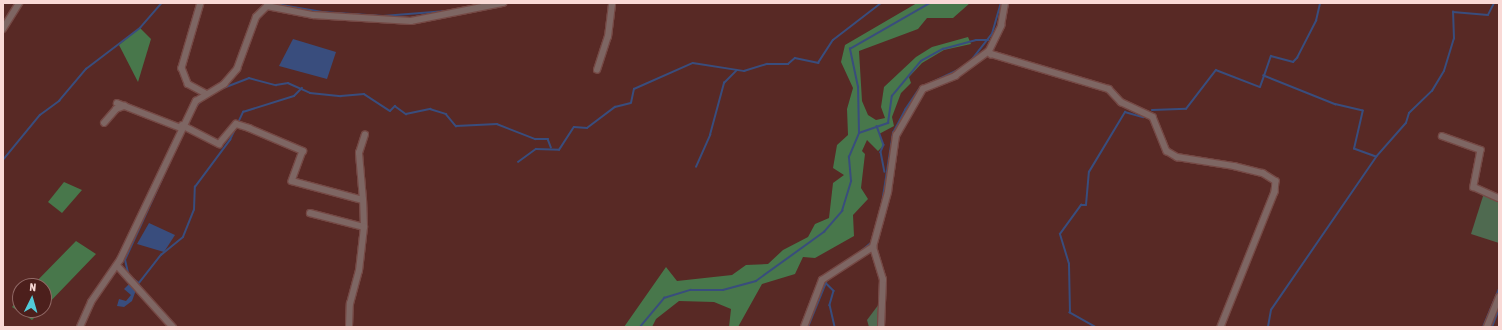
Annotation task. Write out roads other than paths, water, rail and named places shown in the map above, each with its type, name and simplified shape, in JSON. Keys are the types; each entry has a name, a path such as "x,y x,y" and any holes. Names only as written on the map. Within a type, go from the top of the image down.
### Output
{"street":[{"path":"3,29 19,3"},
{"path":"201,3 182,68 188,84 206,93"},
{"path":"260,3 267,6 313,15 412,22 503,3"},
{"path":"597,70 608,37 612,3"},
{"path":"881,327 883,280 873,247 888,192 896,136 923,89 960,73 989,51 1001,26 1005,3"},
{"path":"80,327 91,302 117,265 182,126 196,101 206,93 224,84 237,69 256,17 267,6"},
{"path":"989,51 995,56 1109,89 1121,102 1153,117 1167,151 1177,157 1241,168 1276,181 1275,192 1221,327"},
{"path":"116,103 182,126 220,144 236,124 250,128 303,151 292,181 363,200"},
{"path":"104,123 116,109 124,106"},
{"path":"350,327 350,304 359,271 364,227 359,153 365,136"},
{"path":"1442,136 1480,150 1474,187 1499,198"},
{"path":"310,213 364,227"},
{"path":"804,327 822,280 873,247"},
{"path":"117,265 173,327"},
{"path":"1487,327 1499,298"}],"water":[{"path":"293,39 336,52 327,79 279,66"},
{"path":"149,223 175,235 164,252 137,244"},
{"path":"129,284 136,290 132,301 124,307 117,306 119,299 126,301 131,295 124,289"}],"waterway":[{"path":"3,160 40,115 59,101 86,69 140,28 162,3"},
{"path":"270,3 322,12 383,16 446,11"},
{"path":"475,6 485,3"},
{"path":"518,162 536,149 559,150 574,127 587,128 615,107 631,103 634,89 693,63 744,71 767,64 788,64 795,58 818,63 833,40 881,3"},
{"path":"640,327 664,298 691,290 723,290 756,281 824,232 842,211 851,181 849,157 859,133 858,87 850,49 930,3"},
{"path":"970,62 992,34 1001,3"},
{"path":"1268,327 1271,310 1376,157 1354,149 1363,111 1336,105 1264,76 1271,56 1293,62 1297,58 1316,21 1320,3"},
{"path":"1376,157 1406,123 1409,113 1432,91 1444,71 1454,39 1453,12 1488,15 1494,3"},
{"path":"859,133 888,123 892,96 921,61 943,49 976,40 988,40"},
{"path":"882,203 893,133 905,110 920,88 960,69"},
{"path":"696,167 710,135 724,83 737,70"},
{"path":"1152,110 1186,109 1216,70 1260,87 1264,76"},
{"path":"221,89 249,78 276,85 288,83 310,93 341,96 364,94 390,111 395,106 406,114 430,109 446,114 456,126 497,124 535,139 548,139 551,147"},
{"path":"130,276 139,283 161,255 183,237 194,210 195,187 230,140 243,112 294,96 302,88"},
{"path":"195,108 202,100"},
{"path":"1095,327 1070,313 1069,264 1060,234 1081,205 1086,205 1089,172 1125,112 1143,117"},
{"path":"877,126 884,145 881,152 885,172"},
{"path":"128,273 125,260 174,153"},
{"path":"859,253 871,243"},
{"path":"808,327 826,283 834,291 830,305 835,327"},
{"path":"1483,327 1499,289"},
{"path":"1492,327 1499,309"}]}
